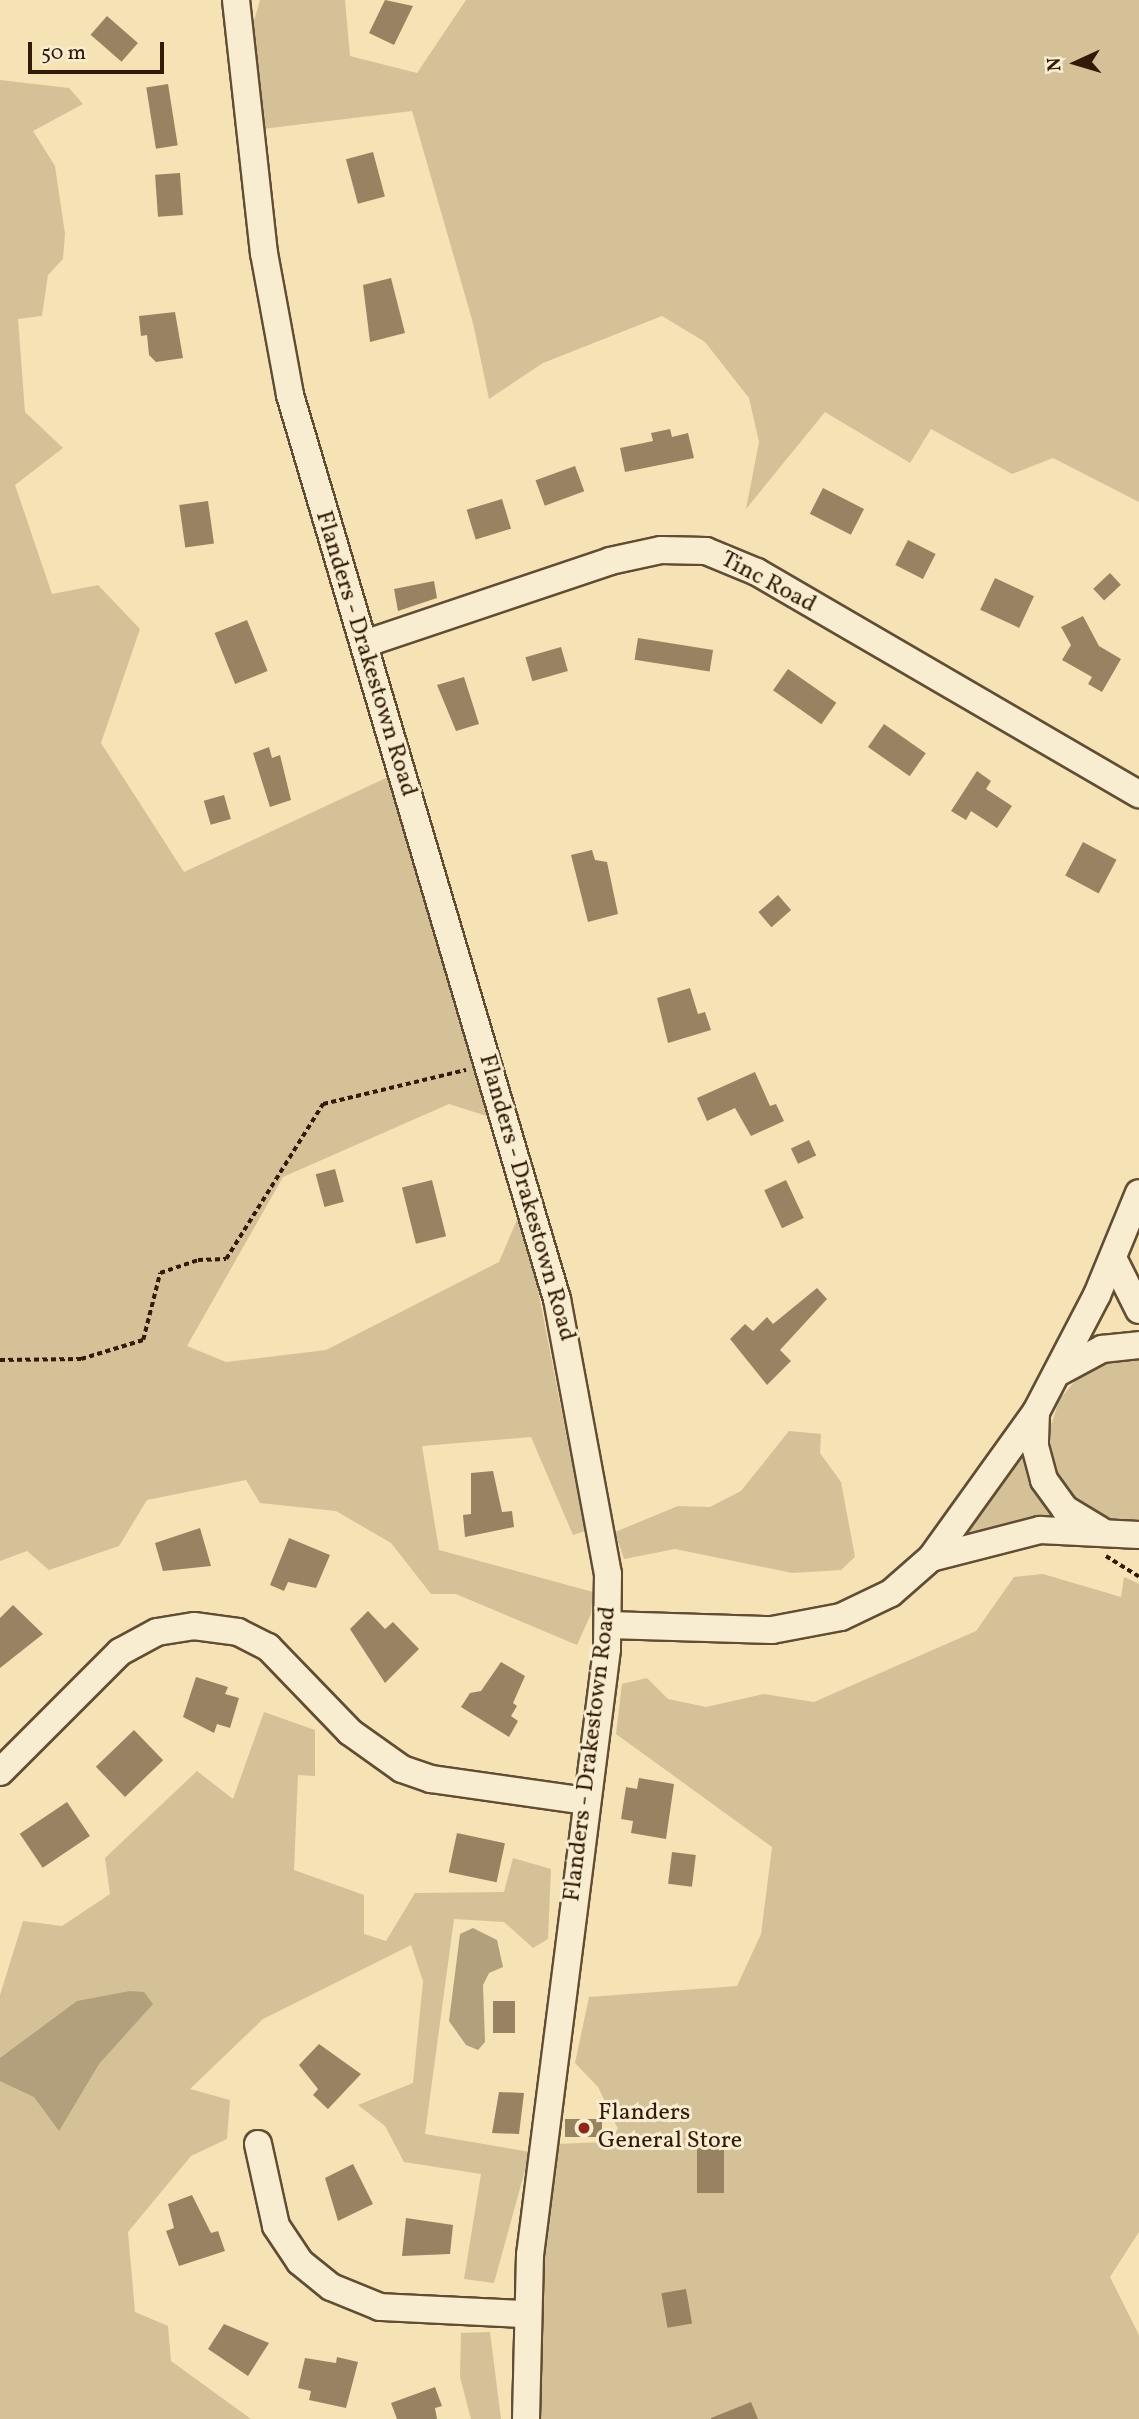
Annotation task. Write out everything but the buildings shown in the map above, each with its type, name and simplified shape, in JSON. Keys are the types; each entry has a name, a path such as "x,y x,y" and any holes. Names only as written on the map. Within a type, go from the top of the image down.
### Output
{"street":[{"name":"Flanders - Drakestown Road","path":"236,0 237,48 276,330 320,510 364,644 489,1064 571,1359 606,1563 609,1625 525,2314 526,2419"},
{"name":"Tinc Road","path":"364,644 619,558 662,550 706,551 757,572 1139,794"},
{"path":"609,1625 733,1632 825,1622 874,1603 931,1558 1036,1412 1061,1371 1113,1258 1139,1193"},
{"path":"1113,1258 1139,1310"},
{"path":"1061,1371 1102,1349 1139,1345"},
{"path":"1036,1412 1035,1446 1044,1480 1065,1509 1101,1531"},
{"path":"931,1558 1040,1530 1139,1535"},
{"path":"0,1772 120,1652 157,1632 194,1626 238,1632 268,1647 350,1732 402,1769 431,1779 586,1801"},
{"path":"258,2144 276,2226 300,2263 331,2287 380,2307 525,2314"}],"path":[{"path":"0,1360 81,1359 143,1340 160,1273 226,1259 323,1104 489,1064"}],"shaded area":[{"path":"260,0 345,0 350,56 417,73 466,0 1139,0 1139,502 1053,458 1012,474 931,429 910,463 825,412 746,509 759,442 749,398 705,342 662,316 543,363 489,399 473,323 412,111 262,129 251,31"},
{"path":"0,80 69,88 83,104 33,131 55,166 65,234 63,259 48,275 42,316 18,319 25,412 63,448 15,485 52,594 98,585 140,629 101,743 184,872 388,777 493,1118 449,1104 283,1177 187,1346 226,1362 326,1350 499,1262 522,1208 585,1531 573,1535 531,1437 422,1446 439,1550 593,1592 591,1614 577,1645 456,1594 431,1594 391,1543 336,1511 260,1503 246,1480 147,1500 119,1546 49,1570 27,1551 0,1561"},
{"path":"1139,1357 1139,1522 1119,1522 1075,1501 1055,1473 1049,1432 1059,1400 1080,1375 1102,1362"},
{"path":"789,1431 821,1434 820,1453 841,1482 855,1557 841,1570 792,1573 675,1549 624,1559 615,1532 678,1506 710,1507 741,1491"},
{"path":"1024,1454 1034,1489 1055,1517 965,1533"},
{"path":"1043,1574 1121,1597 1124,1577 1139,1584 1139,2232 1110,2277 1139,2335 1139,2419 537,2419 534,2301 556,2144 605,2142 618,2129 598,2087 575,2063 589,1997 737,1986 761,1934 772,1847 616,1734 622,1684 647,1678 668,1699 706,1707 764,1694 814,1702 976,1631 1014,1577"},
{"path":"264,1712 315,1730 315,1776 298,1775 294,1870 364,1895 364,1934 386,1941 415,1893 504,1892 513,1858 551,1869 548,1939 533,1948 504,1922 454,1919 425,2134 530,2152 494,2283 464,2279 481,2174 404,2162 385,2126 358,2105 413,2083 423,1981 411,1945 263,2019 190,2089 230,2100 227,2139 191,2156 128,2232 135,2312 168,2326 171,2361 251,2419 0,2419 0,1995 23,1921 62,1926 110,1894 105,1858 197,1771 233,1799"},
{"path":"473,1928 497,1940 503,1967 489,1973 483,1985 485,2042 478,2050 466,2045 449,2021 460,1934"},
{"path":"130,1991 144,1992 153,2004 99,2064 59,2131 34,2097 0,2081 0,2058 77,2001"},
{"path":"490,2332 501,2419 471,2419 460,2377 461,2333"}],"place":[{"name":"Flanders General Store","path":"584,2128"}]}
